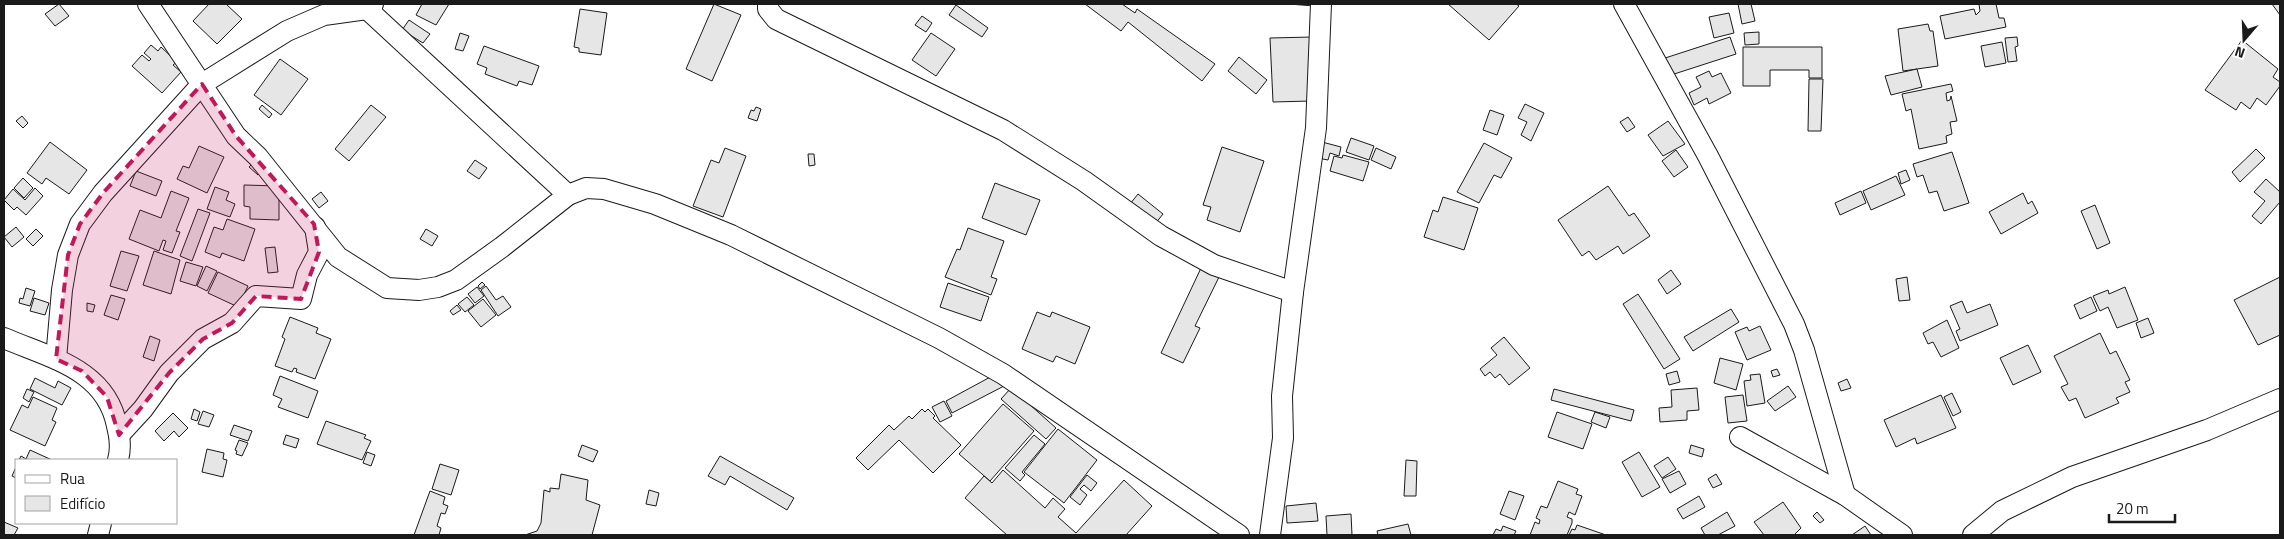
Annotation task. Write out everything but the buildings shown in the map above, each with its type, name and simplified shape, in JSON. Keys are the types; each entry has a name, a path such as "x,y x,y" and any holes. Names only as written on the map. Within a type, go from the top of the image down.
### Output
{"street":[{"path":"148,4 236,136 258,157 338,256 370,279 387,288 420,290 438,287 456,280 502,247 568,195 586,188 604,189 654,204 723,232 840,288 1003,374 1239,535"},
{"path":"768,4 768,9 776,19 1003,130 1084,181 1161,236 1214,265 1293,292"},
{"path":"1270,535 1282,438 1282,396 1293,292 1316,128 1321,4"},
{"path":"1624,4 1708,156 1794,324 1804,350 1846,495"},
{"path":"56,359 62,290 68,255 80,224 102,194 202,84 287,31 324,15 370,6 568,195"},
{"path":"119,435 142,409 169,373 202,339 232,323 256,296 301,300 308,275 319,252 314,224"},
{"path":"4,339 82,371 107,397 115,414 119,435 118,459"},
{"path":"1973,535 2002,511 2072,477 2207,430 2280,399"},
{"path":"1740,437 1846,495 1902,535"}],"highlighted area":[{"path":"202,84 236,136 314,224 319,252 301,299 256,296 232,323 203,339 169,373 119,435 107,397 82,371 56,359 68,255 80,224 103,193"}]}
